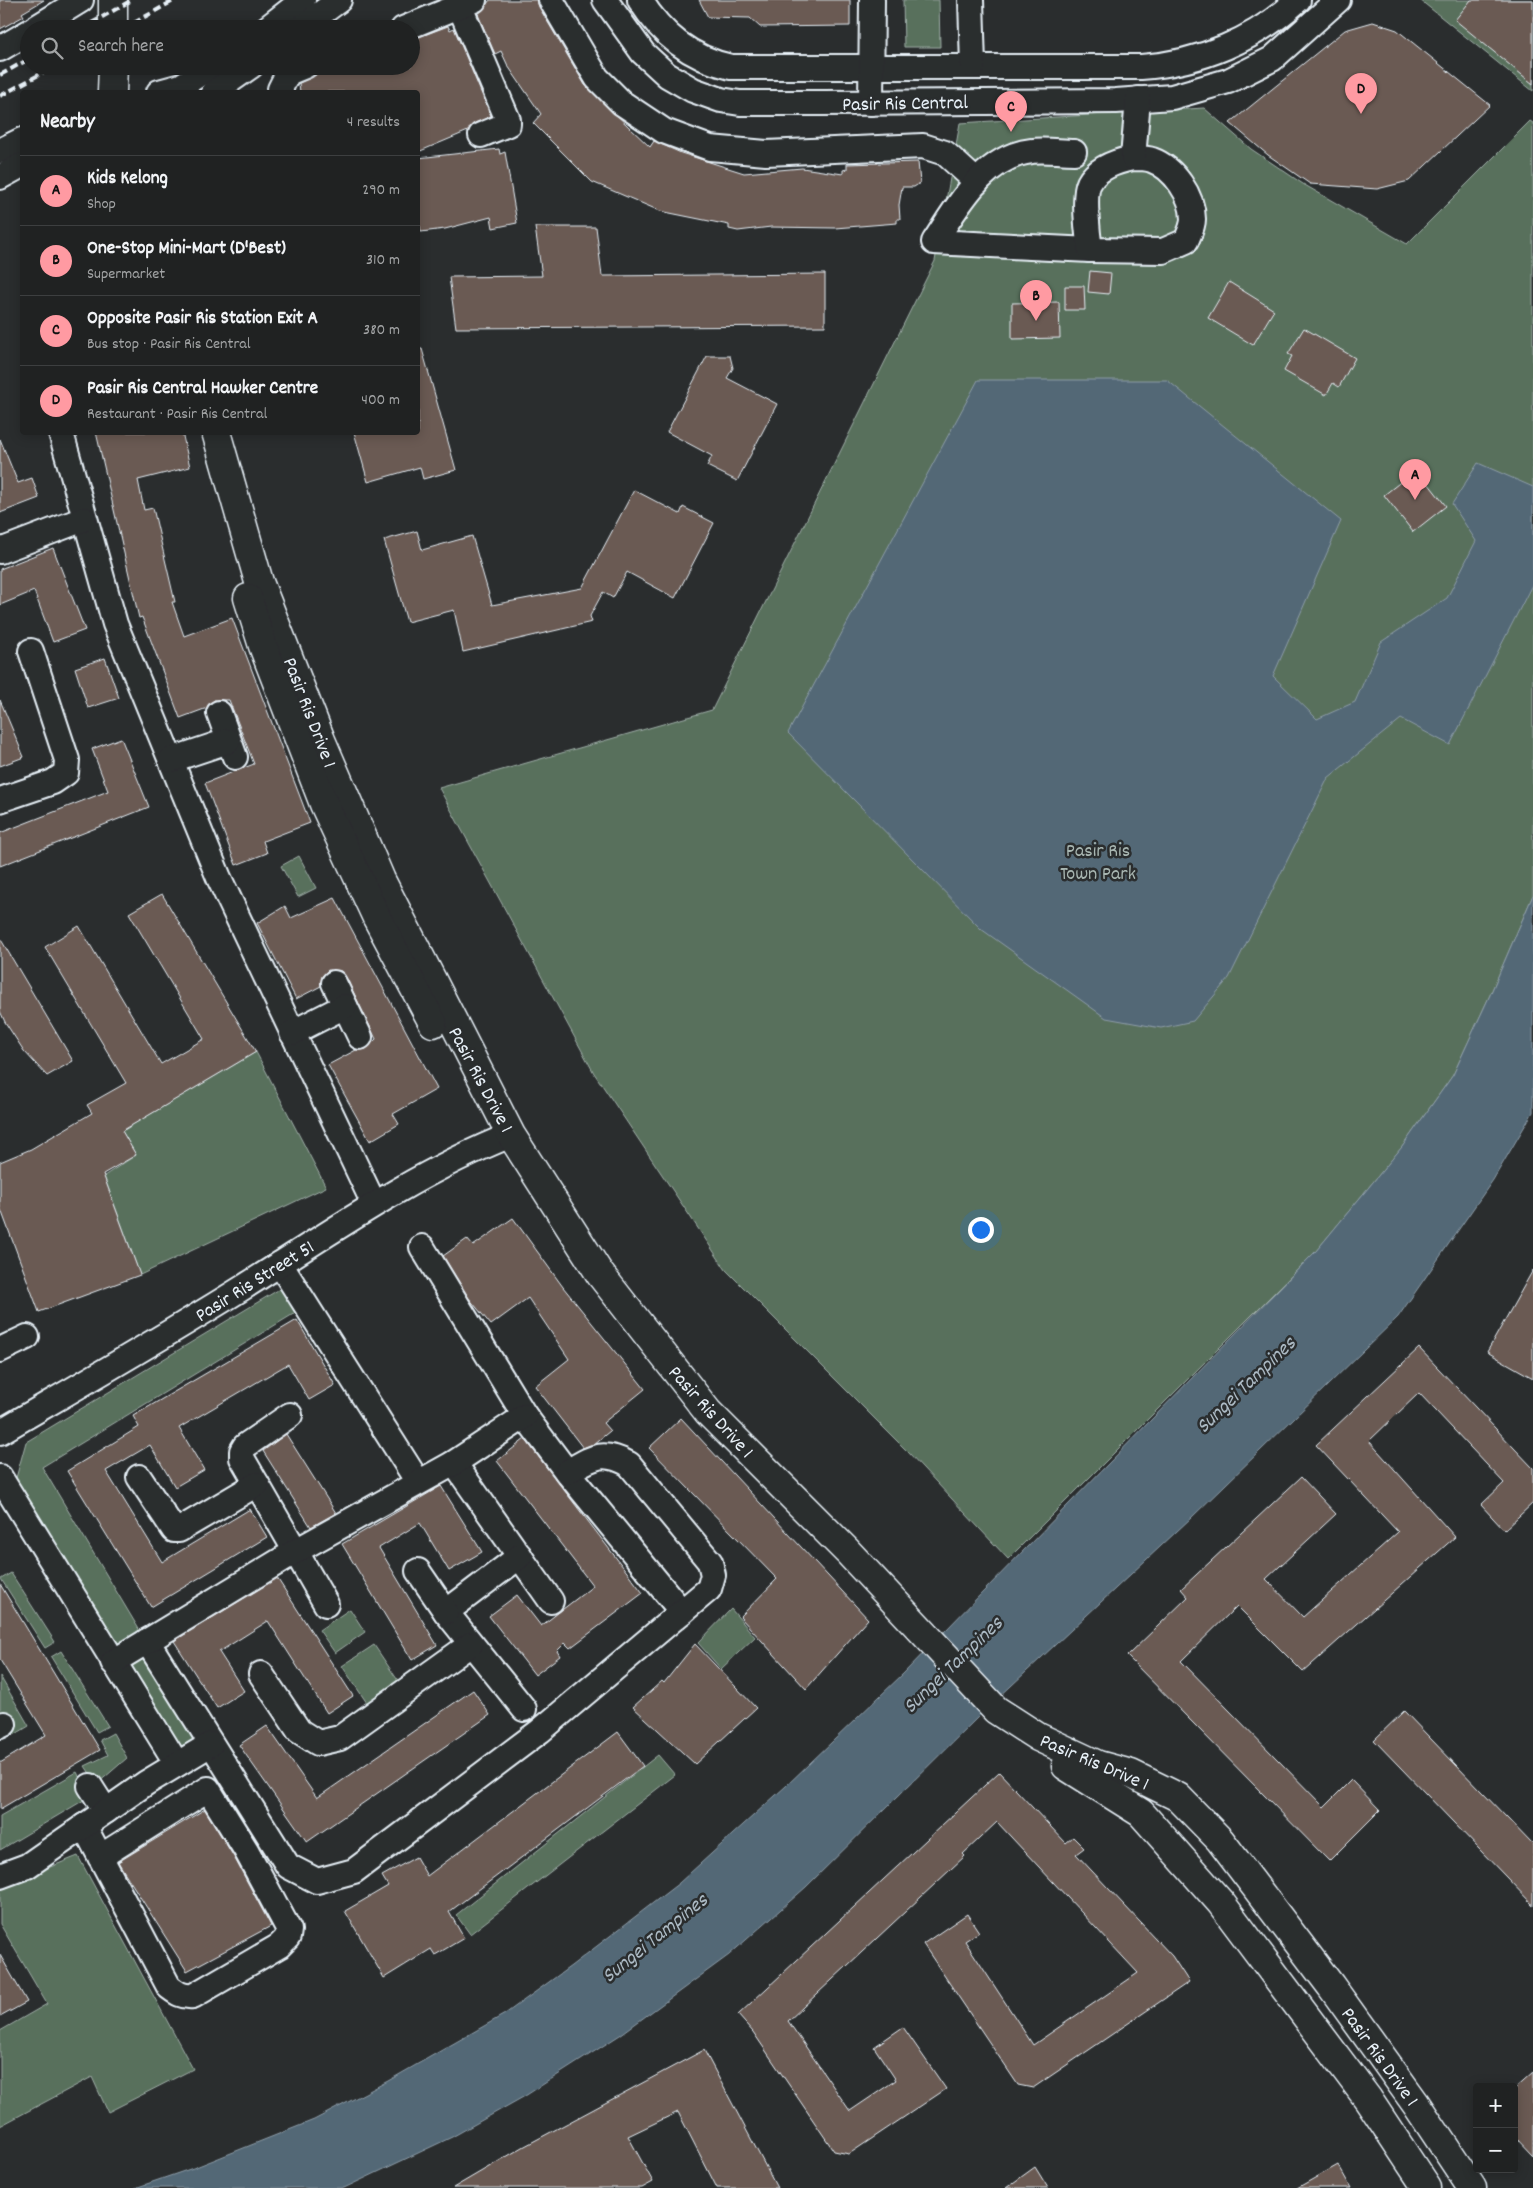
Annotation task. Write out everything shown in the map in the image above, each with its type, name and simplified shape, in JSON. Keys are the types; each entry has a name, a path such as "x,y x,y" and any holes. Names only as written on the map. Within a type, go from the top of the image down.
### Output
{"main road":[{"path":"113,0 113,20"},
{"path":"112,90 113,75"},
{"name":"Pasir Ris Drive 1","path":"202,435 219,492 237,565 263,646 324,804 376,918 503,1138 539,1206 645,1355 705,1423 915,1633 992,1714 1030,1747 1088,1778 1141,1813 1221,1903 1368,2099 1427,2188"},
{"name":"Pasir Ris Drive 1","path":"217,435 259,582 336,776 385,888 503,1138"},
{"name":"Pasir Ris Drive 1","path":"992,1714 1098,1765 1131,1774 1178,1798 1213,1832 1331,1986 1416,2104 1472,2188"}],"street":[{"path":"49,20 81,0"},
{"path":"277,20 303,0"},
{"path":"312,20 339,0"},
{"path":"551,0 598,78 622,103 664,131 710,148 766,153 923,146 945,153 977,182"},
{"name":"Pasir Ris Central","path":"605,0 643,53 667,75 693,90 720,100 740,103 1138,100 1172,97 1228,81 1272,58 1338,0"},
{"name":"Pasir Ris Central","path":"640,0 662,31 685,50 710,62 731,67 1169,65 1195,59 1240,40 1266,26 1298,0"},
{"path":"871,103 872,0"},
{"path":"971,0 973,66"},
{"path":"420,22 467,3 508,120 508,124 481,135"},
{"path":"0,49 20,37"},
{"path":"166,90 181,86 198,75"},
{"path":"217,90 238,75"},
{"path":"280,90 287,75"},
{"path":"1133,158 1138,100"},
{"path":"6,161 20,143"},
{"path":"1074,152 1032,151 1009,157 967,192 934,242 1090,250 1163,251 1186,241 1192,228 1193,217 1188,196 1173,174 1152,160 1133,158 1105,167 1089,183 1087,207 1090,250"},
{"path":"62,435 115,624 219,878 374,1204"},
{"path":"0,551 84,519"},
{"path":"0,800 54,782 66,773 67,760 31,651"},
{"path":"171,760 231,749 219,713"},
{"path":"334,983 360,1037"},
{"path":"292,1033 345,1006"},
{"name":"Pasir Ris Street 51","path":"0,1432 280,1264 374,1204 434,1169 503,1138"},
{"path":"422,1247 525,1416 567,1472 682,1612"},
{"path":"280,1264 418,1482"},
{"path":"0,1350 27,1337"},
{"path":"290,1415 245,1446 242,1451 242,1458 326,1604"},
{"path":"113,1662 296,1551 454,1463 525,1416"},
{"path":"147,1641 288,1866 317,1881 354,1871 540,1730 709,1589 713,1574 710,1562 629,1464 615,1456 596,1456 567,1472"},
{"path":"454,1463 551,1601"},
{"path":"0,1477 177,1764"},
{"path":"139,1478 174,1530 179,1530 256,1484"},
{"path":"446,1612 520,1556"},
{"path":"418,1571 446,1612 524,1709"},
{"path":"261,1674 299,1731 318,1743 340,1738 471,1644"},
{"path":"0,1876 27,1866 106,1811 211,1744"},
{"path":"90,1786 106,1811"},
{"path":"84,1826 100,1857 169,1986 185,1997 193,1996 279,1946 288,1937 289,1930 259,1874 208,1789 100,1857"}],"green space":[{"path":"903,0 939,0 940,47 904,47"},
{"path":"1420,0 1533,0 1533,91"},
{"name":"Pasir Ris Town Park","path":"1204,108 1251,149 1303,184 1407,244 1530,121 1533,123 1533,895 1453,1075 1402,1147 1316,1251 1008,1559 909,1453 726,1270 594,1073 439,788 712,710 935,261 960,123"},
{"path":"299,856 316,888 298,897 281,866"},
{"path":"256,1052 326,1187 140,1275 104,1176 136,1155 122,1131"},
{"path":"283,1287 295,1313 42,1467 143,1636 118,1647 16,1478 26,1442"},
{"path":"11,1573 55,1642 45,1648 1,1579"},
{"path":"350,1609 365,1632 335,1653 319,1630"},
{"path":"731,1609 755,1637 721,1669 698,1643"},
{"path":"147,1641 211,1744 177,1764 113,1662"},
{"path":"374,1645 399,1682 367,1703 342,1666"},
{"path":"61,1651 108,1726 97,1732 51,1657"},
{"path":"0,1676 29,1726 14,1735 2,1712 0,1713"},
{"path":"113,1733 127,1758 97,1784 85,1766 108,1755 100,1740"},
{"path":"658,1755 675,1775 470,1934 456,1915"},
{"path":"77,1772 89,1797 0,1850 0,1816"},
{"path":"78,1856 193,2069 108,2112 92,2077 0,2126 0,2031 47,2004 0,1924 0,1887"}],"water":[{"path":"978,380 1167,380 1341,521 1273,676 1317,719 1355,702 1381,642 1447,598 1476,541 1452,504 1478,463 1533,487 1533,583 1450,745 1401,719 1328,778 1229,978 1193,1021 1161,1028 1106,1018 981,929 788,733"},
{"name":"Sungei Tampines","path":"1533,895 1533,1112 1493,1180 1398,1317 1191,1518 981,1714 806,1887 729,1955 620,2035 525,2096 452,2137 344,2188 135,2188 196,2167 314,2120 388,2081 505,2014 679,1883 786,1786 903,1674 1316,1251 1402,1147 1453,1075"}],"building":[{"path":"0,0 44,0 22,13 24,16 0,29"},
{"path":"490,0 537,0 539,7 585,85 650,147 654,141 681,153 744,173 802,168 843,174 843,170 847,169 847,164 918,162 920,183 914,187 902,187 899,205 900,219 897,219 897,223 835,228 771,227 738,231 729,229 729,225 660,211 592,182 533,123 541,114 508,66 501,51 495,54 478,15"},
{"path":"699,0 850,0 850,26 760,27 750,18 708,17"},
{"path":"1471,0 1533,0 1533,84 1455,20"},
{"path":"1373,22 1397,30 1490,105 1409,181 1377,189 1310,184 1268,155 1230,123 1345,30"},
{"path":"448,26 450,30 454,28 491,116 475,123 468,131 420,151 420,90 300,90 299,83 316,75 420,75 420,37"},
{"path":"499,149 500,154 505,152 517,223 493,228 491,217 445,229 421,232 420,158"},
{"path":"535,227 596,227 602,276 825,274 825,326 456,328 449,277 542,276"},
{"path":"1090,271 1111,273 1109,294 1088,292"},
{"path":"1229,282 1274,310 1253,345 1208,318"},
{"path":"1065,286 1084,286 1085,310 1065,310"},
{"path":"1059,302 1060,338 1012,339 1012,303"},
{"path":"1304,328 1355,358 1339,387 1333,383 1326,395 1284,371 1292,356 1288,354"},
{"path":"420,349 422,349 456,470 423,479 420,467 368,482 355,435 420,435"},
{"path":"707,356 730,356 733,368 727,378 777,404 737,481 707,466 712,456 667,432"},
{"path":"97,435 183,435 190,467 138,480 144,510 153,508 175,602 172,602 184,636 232,618 310,823 263,841 267,853 236,865 205,783 254,764 229,700 214,700 207,708 180,718 142,617 139,618"},
{"path":"0,439 18,483 32,478 39,498 0,513"},
{"path":"1417,469 1446,506 1413,532 1384,495"},
{"path":"634,490 680,514 683,507 714,523 675,598 627,572 613,598 603,592 590,616 592,622 463,652 454,610 407,622 384,540 417,531 422,550 472,536 492,605 582,588"},
{"path":"53,548 85,630 53,642 34,591 0,605 0,569"},
{"path":"105,658 119,698 88,708 75,668"},
{"path":"0,700 24,757 0,766"},
{"path":"121,738 149,807 0,866 0,833 108,791 92,749"},
{"path":"162,894 256,1052 122,1131 136,1155 103,1174 140,1275 39,1312 0,1207 0,1162 31,1149 92,1113 87,1105 126,1083 45,947 79,926 161,1064 204,1039 129,913"},
{"path":"335,898 437,1089 393,1114 399,1124 370,1141 328,1065 356,1050 366,1049 376,1039 346,977 341,971 328,970 322,976 321,986 296,999 257,923 285,906 291,918"},
{"path":"0,938 73,1061 47,1076 24,1051 0,1011"},
{"path":"513,1218 563,1287 645,1389 603,1423 610,1431 594,1444 583,1448 535,1386 569,1359 528,1298 491,1325 468,1297 443,1256 467,1239 473,1246"},
{"path":"1533,1270 1533,1378 1487,1352"},
{"path":"297,1320 335,1385 309,1400 288,1364 179,1428 204,1470 175,1487 150,1445 106,1471 162,1562 250,1509 267,1537 151,1607 67,1471 139,1427 133,1416"},
{"path":"1419,1348 1533,1468 1533,1503 1504,1530 1481,1505 1504,1483 1419,1393 1369,1441 1455,1537 1303,1672 1237,1606 1181,1661 1324,1807 1351,1780 1380,1810 1329,1861 1127,1656 1188,1597 1181,1589 1301,1477 1336,1514 1266,1579 1303,1617 1398,1532 1316,1445"},
{"path":"681,1418 868,1619 806,1689 740,1617 777,1579 649,1448"},
{"path":"286,1434 336,1513 311,1527 263,1451"},
{"path":"525,1439 643,1593 570,1648 565,1643 557,1651 560,1656 535,1675 489,1616 517,1595 541,1626 593,1586 497,1461"},
{"path":"441,1486 482,1552 449,1571 420,1523 379,1548 437,1645 412,1660 342,1544"},
{"path":"277,1578 353,1696 327,1713 268,1621 219,1652 244,1691 217,1708 174,1641"},
{"path":"0,1584 100,1750 0,1809 0,1763 46,1735 0,1660"},
{"path":"695,1644 756,1708 695,1764 633,1707 662,1681 664,1683"},
{"path":"473,1690 490,1715 307,1842 239,1745 267,1726 317,1798"},
{"path":"1404,1711 1533,1845 1533,1905 1374,1740"},
{"path":"618,1732 643,1766 449,1912 464,1938 435,1955 431,1949 384,1978 345,1911 388,1886 382,1876 416,1857 427,1876"},
{"path":"999,1772 1066,1843 1073,1837 1084,1848 1076,1854 1172,1956 1189,1982 1033,2088 1018,2085 923,1944 967,1914 979,1932 965,1941 1033,2045 1138,1973 997,1822 963,1854 965,1856 788,2021 850,2111 896,2080 874,2047 903,2027 946,2089 849,2154 834,2151 753,2032 738,2015"},
{"path":"205,1809 234,1857 271,1926 187,1971 118,1862"},
{"path":"0,1955 27,2002 0,2017"},
{"path":"704,2050 777,2188 717,2188 678,2112 628,2136 653,2182 642,2188 453,2188 523,2147"},
{"path":"1533,2073 1533,2156 1518,2140 1518,2086"},
{"path":"1338,2165 1351,2188 1297,2188"},
{"path":"1035,2167 1048,2188 1006,2188"}],"railway":[{"path":"97,20 132,0"},
{"path":"139,20 175,0"},
{"path":"0,75 20,64"},
{"path":"0,96 38,75"}],"place":[{"name":"Pasir Ris Central Hawker Centre","path":"1361,114"},
{"name":"Opposite Pasir Ris Station Exit A","path":"1011,132"},
{"name":"One-Stop Mini-Mart (D'Best)","path":"1036,321"},
{"name":"Kids Kelong","path":"1415,500"}]}
